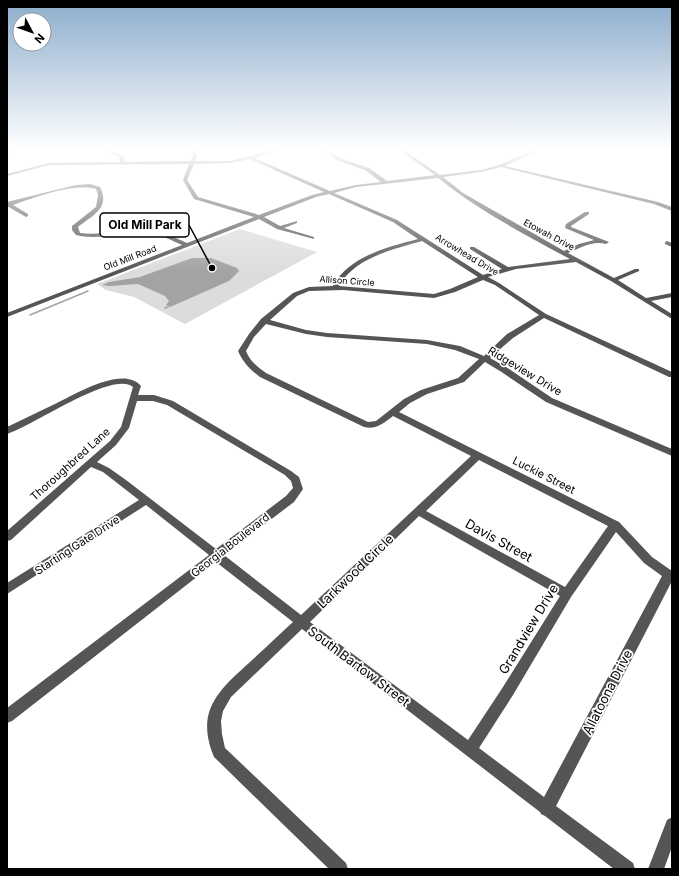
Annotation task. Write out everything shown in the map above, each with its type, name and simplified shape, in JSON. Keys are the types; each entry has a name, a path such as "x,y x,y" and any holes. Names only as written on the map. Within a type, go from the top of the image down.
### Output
{"street":[{"path":"7,205 57,191"},
{"path":"101,191 100,204 93,213 75,226 75,230 78,234 96,237 130,231 148,231 188,245"},
{"path":"192,191 196,198 238,210 279,228 312,238"},
{"name":"Old Mill Road","path":"7,316 307,198 334,191"},
{"name":"Etowah Drive","path":"457,191 513,225 614,280 672,317"},
{"path":"593,191 672,209"},
{"name":"Arrowhead Drive","path":"328,192 395,221 544,315 672,375"},
{"path":"7,205 26,215"},
{"path":"564,253 581,245 603,241 568,228 568,224 587,213"},
{"path":"279,228 295,222"},
{"path":"335,289 344,274 355,266 390,248 423,239"},
{"path":"472,248 507,269"},
{"name":"Allison Circle","path":"392,412 380,422 367,425 297,393 254,370 245,359 242,351 244,345 264,321 297,293 306,289 318,288 434,296 449,293 482,277 507,269 578,260"},
{"path":"614,280 637,270"},
{"path":"646,300 672,295"},
{"path":"392,412 407,401 424,392 461,380 510,336 544,315"},
{"name":"Ridgeview Drive","path":"264,321 306,332 327,335 427,342 457,348 485,359 504,369 549,400 672,453"},
{"path":"7,431 86,391 106,384 124,381 134,383 138,388 134,398"},
{"name":"Thoroughbred Lane","path":"7,536 12,527 113,443 123,431 134,398"},
{"name":"Georgia Boulevard","path":"7,716 293,496 298,489 297,482 286,472 170,403 154,398 134,398"},
{"name":"Luckie Street","path":"392,412 615,525 631,539 648,560 670,575"},
{"name":"Larkwood Circle","path":"340,869 219,752 213,732 215,713 226,693 478,455"},
{"name":"South Bartow Street","path":"90,463 110,472 301,622 627,869"},
{"name":"Starting Gate Drive","path":"7,589 146,500"},
{"name":"Davis Street","path":"418,511 567,594"},
{"name":"Grandview Drive","path":"469,750 508,691 567,594 615,525"},
{"name":"Allatoona Drive","path":"546,809 670,575"},
{"path":"656,869 672,825"}],"shaded area":[{"path":"240,229 317,252 185,324 134,297 106,290 97,284"},
{"path":"192,258 211,258 237,268 239,271 229,281 170,307 166,305 169,301 165,296 138,284 110,286 102,285 109,282 140,277"}],"waterway":[{"path":"30,315 88,291"}],"place":[{"name":"Old Mill Park","path":"212,268"}]}
